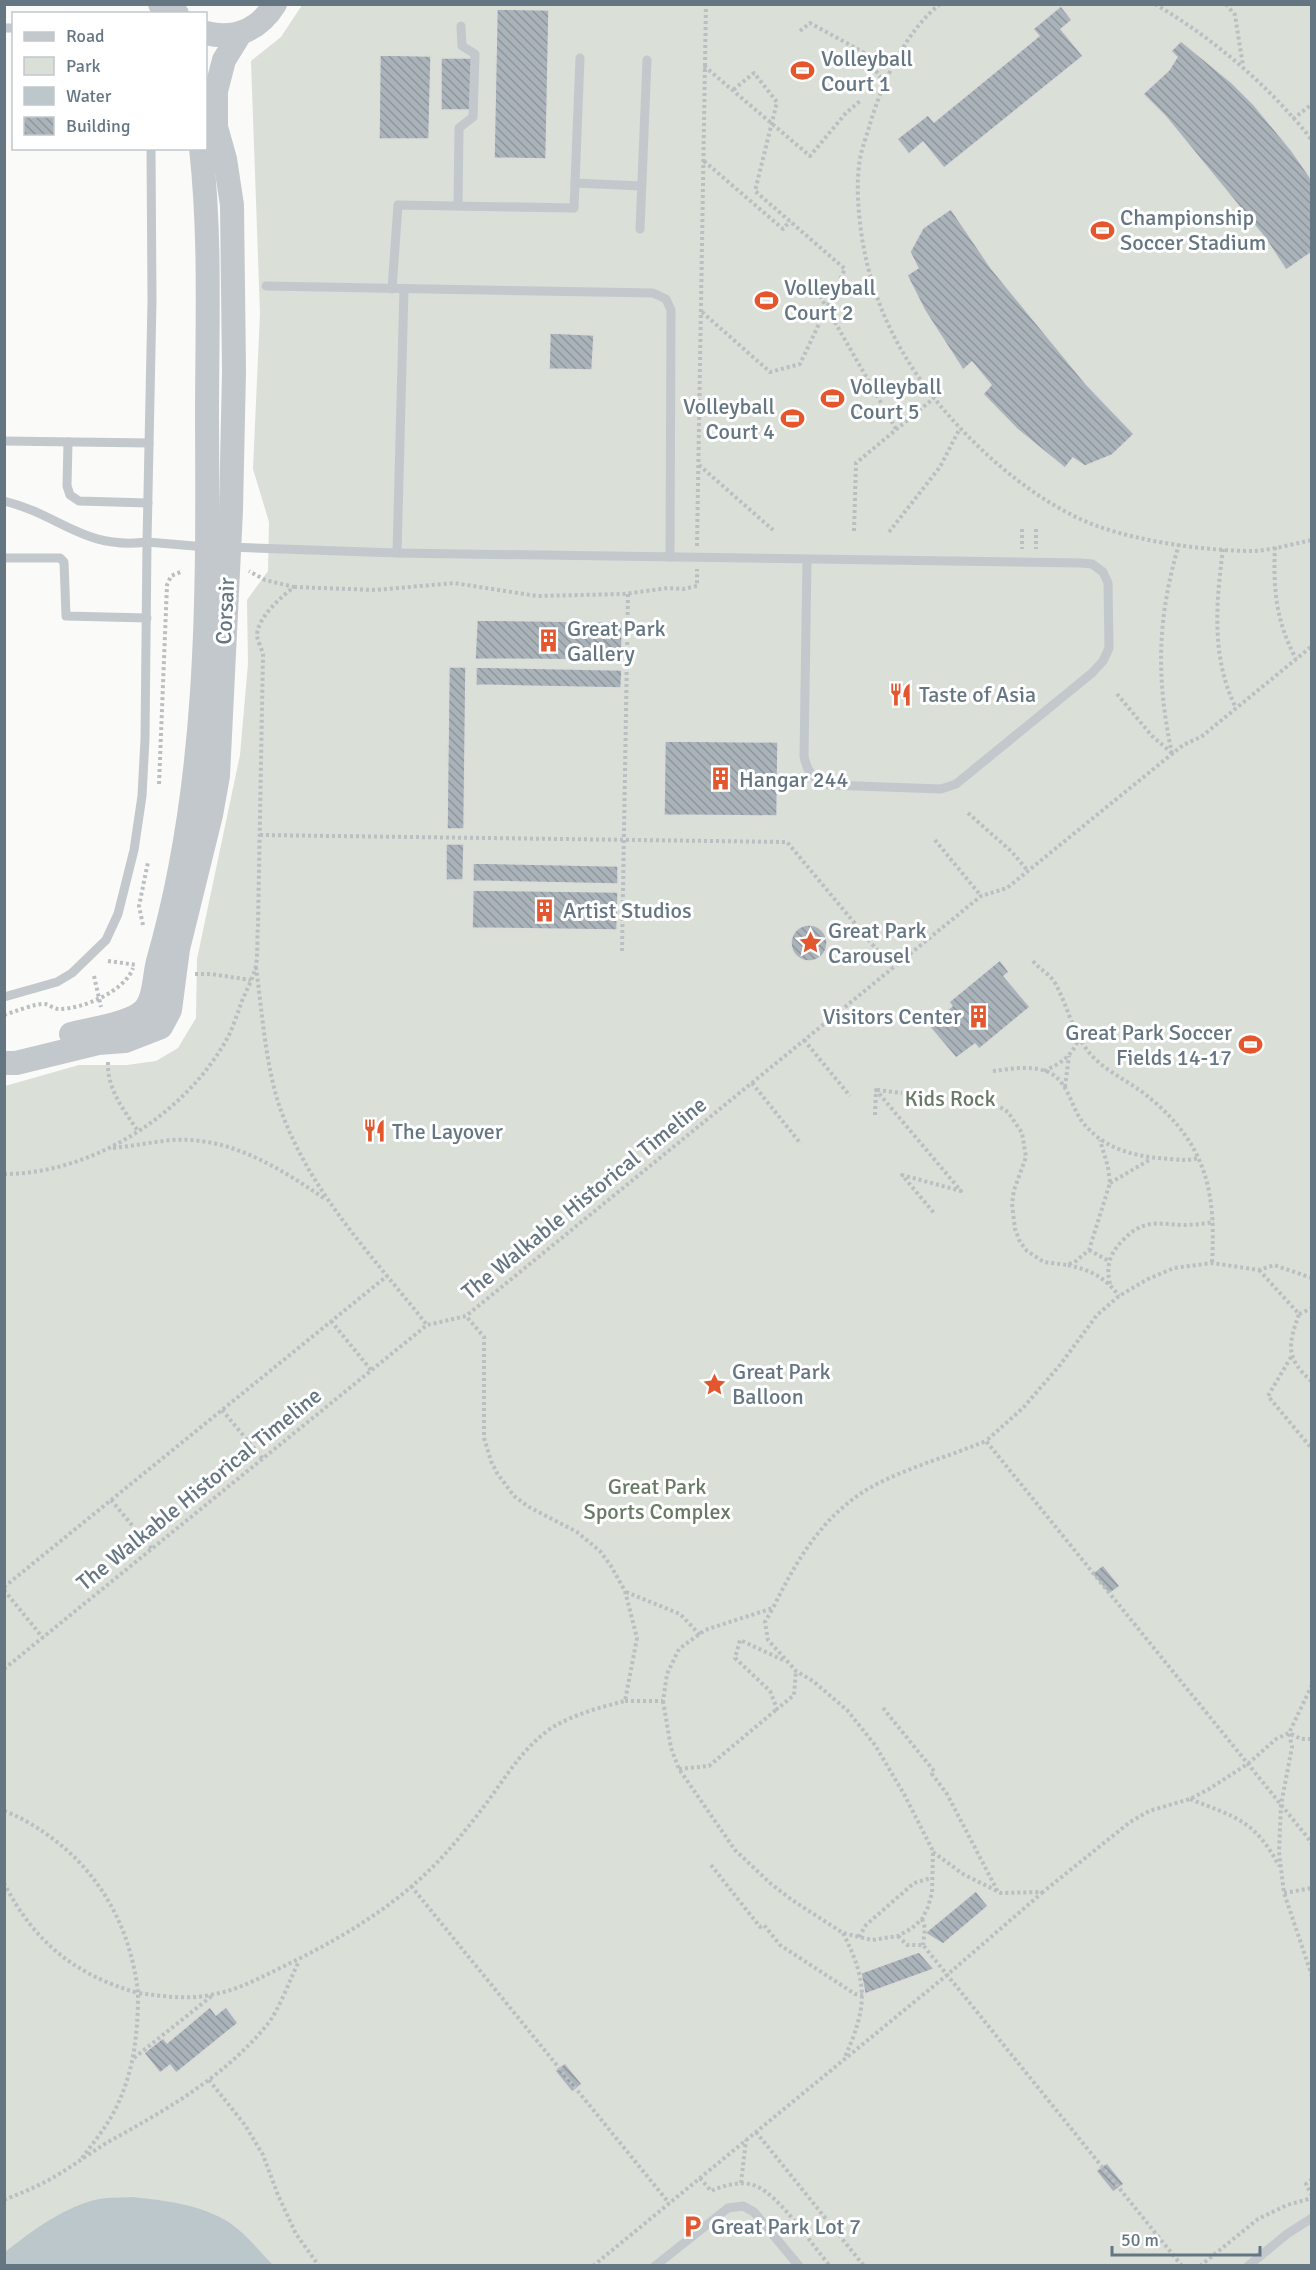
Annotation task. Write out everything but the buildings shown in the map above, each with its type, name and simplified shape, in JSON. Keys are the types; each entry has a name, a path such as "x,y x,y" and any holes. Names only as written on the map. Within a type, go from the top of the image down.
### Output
{"street":[{"path":"160,4 174,12"},
{"path":"207,33 223,36 240,34 255,27 268,16 275,4"},
{"name":"Corsair","path":"4,1054 13,1049 127,1019 143,1011 150,1001 156,970 173,911 194,784 202,716 206,625 217,547 234,371 232,205 225,159 216,127 216,91 224,60 240,34"},
{"name":"Corsair","path":"4,1063 16,1063 98,1043 125,1041 143,1036 160,1027 170,1010 178,950 211,815 218,776 217,547 207,511 207,282 201,150"}],"lane":[{"path":"458,206 459,128 473,117 475,54 462,46 461,26"},
{"path":"392,289 398,205 574,208 580,58"},
{"path":"640,229 646,60"},
{"path":"4,997 57,982 72,973 106,940 118,914 134,850 142,796 147,618 153,301 151,150"},
{"path":"575,183 641,186"},
{"path":"266,286 653,293 666,299 671,310 670,557"},
{"path":"396,553 404,289"},
{"path":"4,441 149,443"},
{"path":"68,442 67,486 70,495 79,501 148,503"},
{"path":"4,501 37,512 71,531 101,541 126,544 147,542 217,547 396,553 1092,564 1103,572 1108,583 1108,648 1103,661 1092,673 956,784 941,789 829,785 818,781 807,770 804,756 807,560"},
{"path":"4,558 60,558 64,562 66,616 147,618"},
{"path":"655,2265 728,2208 743,2206 754,2212 799,2265"},
{"path":"1248,2265 1311,2218"}],"path":[{"path":"249,571 265,579 294,586 376,590 454,583 537,596 628,593 697,586 706,4"},
{"path":"940,4 930,12 900,53 878,98 860,159 858,206 864,255 878,301 894,340 915,374 960,428 997,464 1022,484 1062,510 1098,526 1179,544 1223,549 1256,551 1311,540"},
{"path":"1155,4 1185,22 1233,57 1311,141"},
{"path":"1226,4 1235,15 1244,68"},
{"path":"800,31 810,23 863,52 885,84"},
{"path":"704,66 810,156 846,113 860,101"},
{"path":"701,312 770,372 800,364 845,269 755,191 777,102 753,73 733,90"},
{"path":"1293,119 1311,104"},
{"path":"703,161 783,230 790,221"},
{"path":"820,296 897,429"},
{"path":"854,531 856,463 934,398"},
{"path":"889,532 940,467 960,428"},
{"path":"699,465 773,530"},
{"path":"1022,529 1022,562"},
{"path":"1036,529 1036,562"},
{"path":"1172,754 1161,695 1160,662 1166,596 1179,544"},
{"path":"1275,547 1276,608 1281,627 1296,659"},
{"path":"1223,549 1216,610 1218,643 1223,676 1236,708"},
{"path":"294,586 276,601 262,622 257,638 263,655 256,966 268,1055 278,1101 293,1141 325,1199 427,1326"},
{"path":"622,951 628,593"},
{"name":"The Walkable Historical Timeline","path":"4,1669 427,1326 466,1316 981,896 1007,888 1183,745 1201,737 1311,646"},
{"path":"1117,694 1152,736 1172,754"},
{"path":"968,813 1012,852 1028,871"},
{"path":"260,835 787,842 892,968"},
{"path":"935,840 981,896"},
{"path":"108,961 134,964"},
{"path":"1033,961 1038,968 1047,972 1056,985 1079,1039 1094,1058 1150,1098 1169,1116 1189,1141 1198,1158 1209,1190 1214,1222 1212,1263"},
{"path":"4,1174 45,1170 78,1162 108,1149 169,1109 189,1089 228,1036 256,966"},
{"path":"193,974 211,974 250,980"},
{"path":"94,976 100,998"},
{"path":"1065,1088 1070,1055 1079,1039"},
{"path":"804,1041 850,1096"},
{"path":"1044,1071 1056,1066 1070,1055"},
{"path":"109,1058 110,1083 116,1097 138,1131"},
{"path":"993,1071 1024,1068 1051,1074 1065,1088 1080,1119 1100,1140 1124,1152 1150,1159 1190,1160 1198,1158"},
{"path":"752,1083 801,1144"},
{"path":"876,1090 902,1093"},
{"path":"875,1115 876,1090"},
{"path":"876,1090 961,1191 902,1175 934,1213"},
{"path":"990,1101 999,1104 1015,1120 1024,1144 1026,1157 1014,1190 1012,1204 1015,1229 1020,1242 1034,1257 1054,1265 1067,1265 1093,1272 1110,1284 1119,1296"},
{"path":"108,1149 174,1140 227,1147 272,1165 325,1199"},
{"path":"1067,1265 1089,1250 1110,1184 1108,1167 1100,1140"},
{"path":"1110,1184 1150,1159"},
{"path":"1110,1284 1107,1272 1111,1254 1130,1233 1142,1225 1152,1223 1194,1225 1214,1222"},
{"path":"1089,1250 1109,1261"},
{"path":"1043,1892 998,1892 963,1874 933,1851 904,1794 875,1745 847,1710 784,1660 768,1640 765,1622 789,1576 814,1536 841,1508 881,1481 986,1441 1023,1408 1060,1365 1097,1315 1119,1296 1148,1279 1174,1268 1212,1263 1258,1270 1274,1265 1311,1278"},
{"path":"1258,1270 1299,1314"},
{"path":"43,1638 4,1589 387,1276"},
{"path":"1311,1308 1299,1314 1292,1336 1293,1361 1311,1382"},
{"path":"466,1316 484,1337 484,1429 486,1447 494,1467 514,1496 529,1507 577,1532 600,1551 626,1592 636,1638 625,1701"},
{"path":"331,1321 371,1371"},
{"path":"1292,1356 1268,1396 1311,1449"},
{"path":"222,1410 263,1459"},
{"path":"986,1441 1249,1763 1308,1838 1311,1845"},
{"path":"111,1500 152,1549"},
{"path":"626,1592 680,1614 700,1635"},
{"path":"773,1608 705,1630 679,1649 667,1674 663,1701 671,1748 679,1769 701,1804 735,1850 770,1883 843,1933 872,1940 898,1936 922,1919 932,1893 933,1851"},
{"path":"777,1709 770,1691 735,1658 740,1640 784,1660"},
{"path":"679,1769 709,1766 794,1695 796,1671"},
{"path":"1311,1685 1289,1733 1292,1747 1281,1805 1279,1852 1284,1893 1311,1976"},
{"path":"4,1883 28,1923 62,1957 83,1972 110,1985 138,1993 178,1998 214,1994 253,1982 300,1960 361,1924 424,1876 472,1823 511,1768 538,1738 555,1726 574,1717 625,1701 663,1701"},
{"path":"883,1708 934,1772 932,1774 947,1794 998,1892"},
{"path":"593,2265 844,2061 947,1976 1043,1892 1130,1822 1149,1810 1190,1799 1209,1789 1249,1763 1276,1739 1289,1733"},
{"path":"1289,1733 1301,1739 1311,1739"},
{"path":"1190,1799 1225,1811 1250,1826 1271,1851 1281,1869"},
{"path":"4,1811 56,1840 94,1878 121,1924 136,1971 138,2028 134,2058 116,2108 82,2158"},
{"path":"711,1865 760,1927 764,1925 780,1945 855,1994 863,1995"},
{"path":"859,1937 866,1925 914,1882 931,1878"},
{"path":"411,1886 669,2204"},
{"path":"1284,1893 1311,1888"},
{"path":"922,1919 925,1928 923,1945 1182,2265"},
{"path":"843,1933 855,1956 863,1995 861,2017 844,2061"},
{"path":"898,1936 907,1945 923,1945"},
{"path":"4,2200 53,2177 153,2118 209,2080 248,2046 268,2024 300,1960"},
{"path":"134,2058 214,1994"},
{"path":"209,2080 245,2125 263,2155 296,2234 319,2265"},
{"path":"756,2132 864,2265"},
{"path":"741,2183 746,2140"},
{"path":"1200,2265 1258,2219 1287,2205 1311,2197 1306,2184 1311,2179"}],"green space":[{"name":"Great Park Sports Complex","path":"302,5 1311,5 1311,2265 5,2266 5,1086 79,1065 127,1065 156,1061 178,1048 196,1018 197,959 240,755 248,664 247,600 268,571 269,522 253,469 260,313 251,61 281,37"}],"water":[{"path":"132,2197 183,2204 207,2211 242,2232 273,2265 5,2265 5,2252 61,2213 99,2199"}],"place":[{"name":"Volleyball Court 1","path":"803,71"},
{"name":"Championship Soccer Stadium","path":"1102,230"},
{"name":"Volleyball Court 2","path":"766,300"},
{"name":"Volleyball Court 5","path":"832,399"},
{"name":"Volleyball Court 4","path":"793,419"},
{"name":"Great Park Gallery","path":"549,641"},
{"name":"Taste of Asia","path":"901,694"},
{"name":"Hangar 244","path":"721,779"},
{"name":"Artist Studios","path":"545,910"},
{"name":"Great Park Carousel","path":"810,943"},
{"name":"Visitors Center","path":"979,1016"},
{"name":"Great Park Soccer Fields 14-17","path":"1250,1045"},
{"name":"The Layover","path":"374,1131"},
{"name":"Great Park Balloon","path":"714,1384"},
{"name":"Great Park Lot 7","path":"693,2226"}],"park label":[{"name":"Kids Rock","path":"950,1098"}]}
